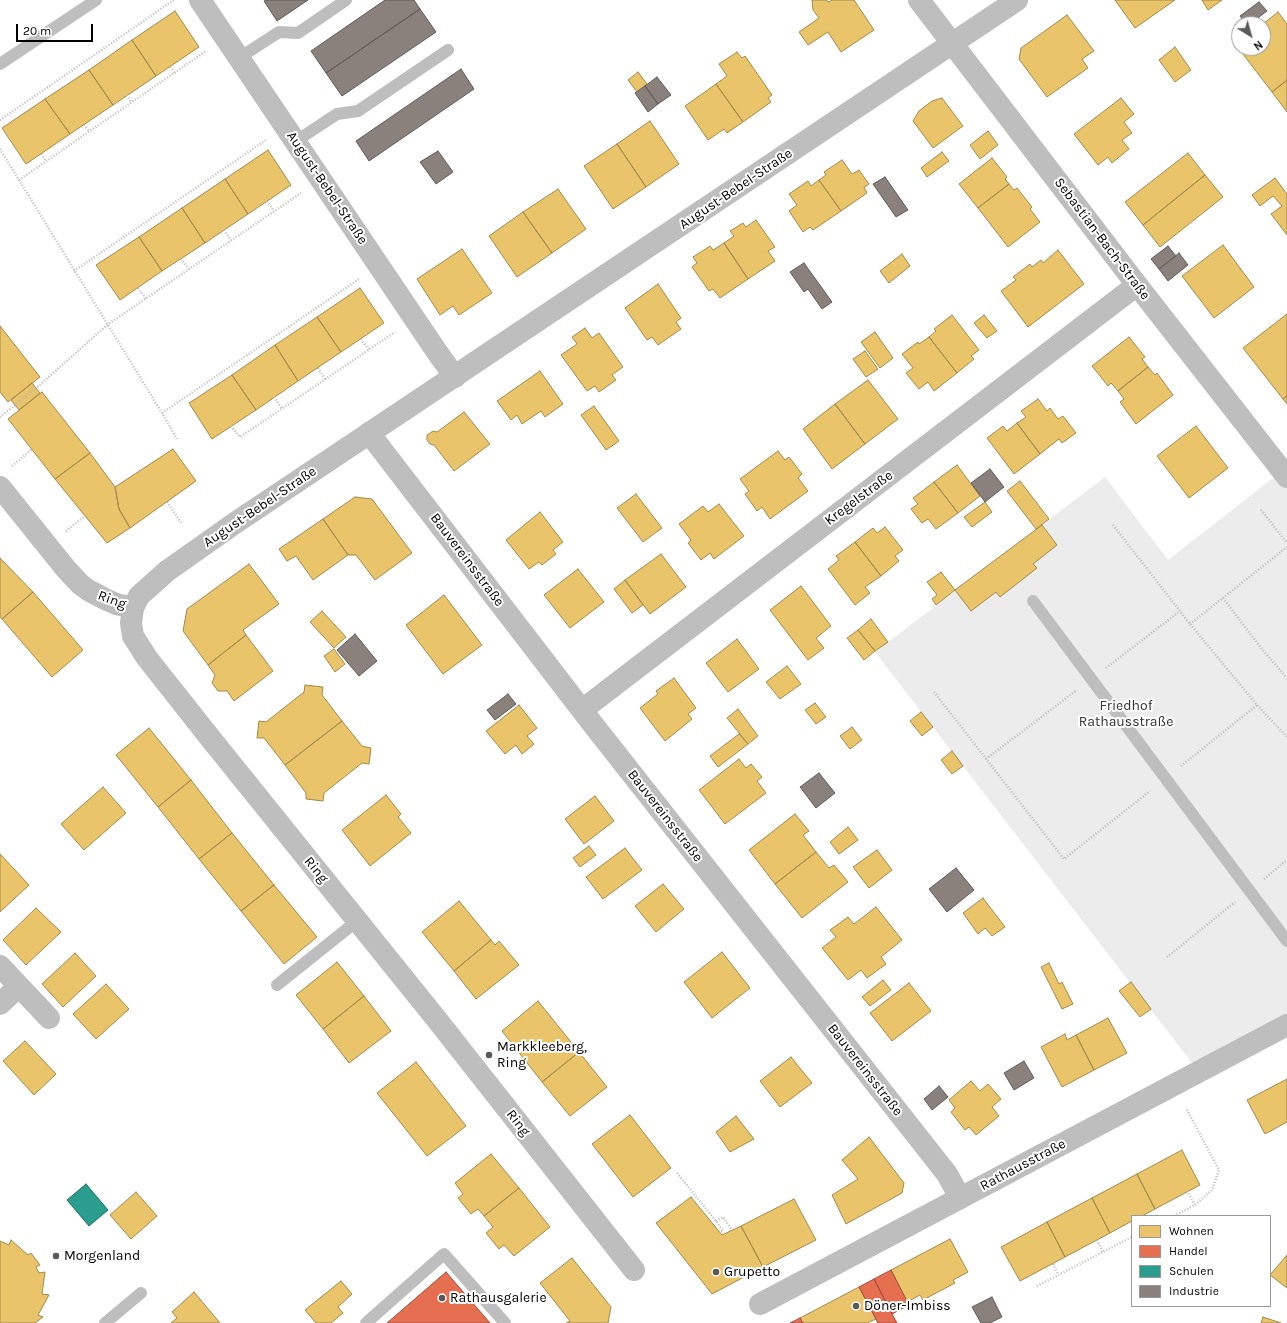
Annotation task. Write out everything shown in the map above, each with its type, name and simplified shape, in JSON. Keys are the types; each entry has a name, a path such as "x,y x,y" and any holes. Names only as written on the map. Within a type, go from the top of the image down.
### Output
{"street":[{"name":"August-Bebel-Straße","path":"200,0 429,341 455,377"},
{"name":"Sebastian-Bach-Straße","path":"919,0 1136,285 1287,478"},
{"name":"August-Bebel-Straße","path":"133,608 136,601 145,591 167,571 235,523 1017,0"},
{"name":"Kregelstraße","path":"582,710 1136,285"},
{"name":"Bauvereinsstraße","path":"369,433 582,710 947,1174 960,1198"},
{"name":"Ring","path":"0,487 52,552 80,584 105,599 133,608 131,623 134,636 148,658 634,1270"},
{"path":"0,966 49,1018"},
{"path":"0,1004 19,986"},
{"name":"Rathausstraße","path":"760,1304 1287,1025"}],"lane":[{"path":"0,64 96,0"},
{"path":"239,58 279,32 298,33 346,0"},
{"path":"296,141 337,114 358,111 448,50"},
{"path":"1033,601 1287,941"},
{"path":"277,985 357,921"},
{"path":"366,1323 444,1254 504,1323"},
{"path":"105,1323 141,1292"}],"path":[{"path":"0,120 174,0"},
{"path":"19,180 210,48"},
{"path":"170,67 174,73"},
{"path":"127,96 132,102"},
{"path":"84,125 89,131"},
{"path":"74,271 270,137"},
{"path":"0,148 177,439"},
{"path":"40,154 46,161"},
{"path":"0,417 42,384 108,325 305,190"},
{"path":"267,201 274,212"},
{"path":"224,230 231,240"},
{"path":"181,259 189,270"},
{"path":"162,413 363,276"},
{"path":"138,288 146,299"},
{"path":"231,426 240,438 400,329"},
{"path":"361,339 369,350"},
{"path":"318,368 325,380"},
{"path":"274,397 282,408"},
{"path":"10,467 32,449"},
{"path":"167,502 182,524"},
{"path":"1261,510 1287,543"},
{"path":"63,533 85,516"},
{"path":"1113,525 1190,624 1257,706 1287,737"},
{"path":"1190,624 1287,547"},
{"path":"1223,598 1261,648 1287,678"},
{"path":"934,692 1064,859"},
{"path":"1167,957 1287,860"},
{"path":"1176,1215 1195,1205 1212,1190 1219,1170 1186,1108"},
{"path":"678,1173 723,1231 720,1233"},
{"path":"1188,1191 1195,1205"},
{"path":"716,1221 723,1217 732,1230"},
{"path":"1037,1286 1131,1238"},
{"path":"1097,1240 1103,1252"},
{"path":"1053,1264 1058,1275"}],"green space":[{"name":"Friedhof Rathausstraße","path":"1282,471 1287,477 1287,1025 1199,1072 875,652 1105,477 1168,560"}],"building: Wohnen":[{"path":"812,0 826,0 829,2 832,0 854,0 874,30 841,52 828,32 808,45 799,32 819,18 813,10"},
{"path":"1115,0 1175,0 1135,28"},
{"path":"1202,0 1222,0 1208,10"},
{"path":"175,11 199,47 156,76 132,40"},
{"path":"1278,12 1287,24 1287,80 1272,92 1244,56 1271,56 1271,18"},
{"path":"1067,15 1094,51 1082,59 1088,68 1047,97 1019,59 1021,48"},
{"path":"132,40 156,76 113,105 89,70"},
{"path":"1175,47 1191,70 1175,82 1159,60"},
{"path":"737,52 742,58 745,56 772,95 768,98 771,102 743,122 716,84 727,76 719,64"},
{"path":"89,70 113,105 70,134 45,99"},
{"path":"638,72 647,84 637,92 628,80"},
{"path":"1287,80 1287,112 1272,92"},
{"path":"716,84 743,122 727,133 724,129 708,140 685,106"},
{"path":"942,98 963,126 933,148 913,121 919,111 932,101"},
{"path":"1121,98 1134,114 1124,122 1132,133 1122,140 1129,149 1112,163 1108,157 1098,165 1074,134"},
{"path":"45,99 70,134 26,164 2,128"},
{"path":"650,121 679,164 646,187 617,144"},
{"path":"988,131 998,145 980,159 970,145"},
{"path":"617,144 646,187 613,209 584,166"},
{"path":"268,150 291,185 248,214 225,179"},
{"path":"942,152 949,161 927,177 921,168"},
{"path":"1188,153 1205,175 1143,225 1125,202"},
{"path":"992,158 1007,177 1005,179 1009,184 978,208 959,184"},
{"path":"842,160 852,174 859,170 869,184 864,187 867,193 841,211 819,180 826,175 824,172"},
{"path":"1205,175 1223,197 1160,247 1143,225"},
{"path":"1275,178 1287,194 1287,235 1271,214 1282,206 1273,196 1260,206 1252,195"},
{"path":"225,179 248,214 205,243 182,208"},
{"path":"819,180 841,211 813,230 810,227 803,232 789,211 797,205 789,194 808,181 811,186"},
{"path":"1009,184 1014,190 1017,188 1032,207 1030,209 1040,222 1008,247 978,208"},
{"path":"558,189 586,229 552,253 523,212"},
{"path":"182,208 205,243 162,271 139,237"},
{"path":"523,212 552,253 517,277 489,236"},
{"path":"756,220 775,247 768,251 775,261 748,279 724,243 734,236 730,231 743,223 746,227"},
{"path":"139,237 162,271 120,300 96,265"},
{"path":"724,243 748,279 720,298 713,289 709,291 692,267 697,263 693,257 710,246 713,250"},
{"path":"1223,245 1254,287 1214,318 1182,276"},
{"path":"462,249 492,293 459,315 453,306 440,315 417,279"},
{"path":"1058,250 1084,284 1028,327 1001,291 1016,280 1013,277 1030,264 1032,267 1041,260 1043,263"},
{"path":"902,254 910,266 889,283 880,271"},
{"path":"658,284 681,318 676,322 681,329 658,345 652,337 647,340 625,308"},
{"path":"360,288 384,323 341,352 317,317"},
{"path":"1287,314 1287,396 1283,399 1243,348"},
{"path":"952,315 979,350 971,356 974,359 957,373 929,337 936,331 934,329"},
{"path":"984,315 997,331 987,338 974,323"},
{"path":"317,317 341,352 298,381 275,345"},
{"path":"0,326 40,377 8,402 0,392"},
{"path":"585,328 592,338 599,333 623,367 612,375 616,380 599,392 595,386 587,391 561,355 577,344 572,337"},
{"path":"875,332 893,358 880,368 861,342"},
{"path":"929,337 957,373 934,391 928,382 919,389 906,373 913,368 902,354 918,342 919,344"},
{"path":"1129,337 1145,357 1142,359 1148,367 1118,391 1111,383 1108,386 1092,366"},
{"path":"275,345 298,381 256,410 232,375"},
{"path":"865,351 878,369 866,377 853,359"},
{"path":"1148,367 1155,375 1157,373 1173,395 1136,424 1120,402 1124,399 1118,391"},
{"path":"540,371 563,404 545,417 541,411 522,424 517,415 511,420 497,401"},
{"path":"232,375 256,410 212,439 189,403"},
{"path":"868,380 898,419 865,444 835,404"},
{"path":"32,383 40,393 19,410 11,400"},
{"path":"42,392 90,453 55,479 8,419"},
{"path":"1287,396 1287,404 1283,399"},
{"path":"1038,399 1047,411 1050,408 1058,419 1063,416 1076,433 1062,443 1059,439 1040,454 1017,423 1026,417 1021,411"},
{"path":"835,404 865,444 832,469 803,429"},
{"path":"594,406 619,441 606,450 581,415"},
{"path":"464,412 490,444 454,471 434,445 430,444 427,440 427,435 433,431 437,432"},
{"path":"1017,423 1040,454 1014,474 987,438 1003,426 1007,431"},
{"path":"1196,426 1228,468 1189,498 1157,456"},
{"path":"173,449 196,481 130,528 119,509 115,487"},
{"path":"778,451 785,460 789,457 802,474 798,478 808,491 770,519 762,507 757,511 745,494 749,491 740,479"},
{"path":"90,453 115,487 119,509 130,528 107,543 55,479"},
{"path":"957,465 980,496 958,513 934,482"},
{"path":"1020,481 1049,519 1036,529 1007,491"},
{"path":"934,482 958,513 936,529 928,519 922,523 911,509 918,504 913,498"},
{"path":"636,494 662,528 643,542 617,508"},
{"path":"355,497 372,499 412,553 375,580 356,555 348,555 323,519"},
{"path":"985,502 992,512 972,527 964,517"},
{"path":"719,504 744,536 714,559 710,553 701,560 688,543 691,540 679,524 703,506 708,512"},
{"path":"540,512 563,542 553,550 556,554 542,565 539,562 529,569 506,540"},
{"path":"323,519 348,555 313,580 296,556 287,561 279,549"},
{"path":"1042,525 1057,545 1033,564 1037,568 1000,597 996,592 971,611 955,590"},
{"path":"885,527 903,550 895,556 899,561 881,576 855,542 873,528 877,533"},
{"path":"855,542 881,576 865,587 870,593 855,605 828,569 839,560 836,556"},
{"path":"661,554 686,587 650,614 625,580"},
{"path":"0,558 33,592 2,619 0,617"},
{"path":"249,564 279,604 243,630 246,635 208,665 183,631 187,609"},
{"path":"578,569 604,602 570,628 544,595"},
{"path":"941,572 955,590 936,605 932,599 937,595 927,582"},
{"path":"625,580 643,605 632,613 614,589"},
{"path":"801,586 831,626 816,638 824,648 808,660 770,610"},
{"path":"33,592 83,650 52,677 2,619"},
{"path":"444,595 482,645 443,674 406,625"},
{"path":"322,611 346,637 334,648 310,622"},
{"path":"871,619 888,642 875,651 858,630"},
{"path":"858,630 875,651 864,660 847,638"},
{"path":"246,635 273,671 234,701 227,691 218,691 212,683 215,675 208,665"},
{"path":"737,639 759,669 728,692 706,663"},
{"path":"334,649 345,664 335,672 324,656"},
{"path":"787,666 801,684 780,699 766,682"},
{"path":"674,678 696,708 688,714 692,719 665,741 640,708 658,694 656,691"},
{"path":"305,685 323,687 322,695 342,721 285,765 264,738 257,738 259,721 266,722 304,692"},
{"path":"815,703 826,717 816,724 805,710"},
{"path":"519,705 537,728 527,736 534,744 522,754 516,745 505,754 486,731"},
{"path":"738,709 758,736 748,744 727,718"},
{"path":"921,712 933,727 922,736 910,721"},
{"path":"342,721 362,746 371,748 369,764 362,763 324,793 323,801 306,799 306,793 285,765"},
{"path":"852,727 862,740 850,749 840,736"},
{"path":"149,728 191,780 158,807 116,755"},
{"path":"739,734 748,744 718,767 710,756"},
{"path":"952,751 963,766 952,774 941,760"},
{"path":"739,759 746,768 751,764 762,777 757,781 766,793 725,824 699,790"},
{"path":"191,780 232,833 199,859 158,807"},
{"path":"103,787 126,813 84,850 61,824"},
{"path":"386,795 401,814 398,817 411,833 370,866 342,830"},
{"path":"595,796 614,821 584,844 565,819"},
{"path":"795,814 809,831 803,835 816,852 775,884 749,850"},
{"path":"848,827 858,840 839,854 830,842"},
{"path":"232,833 274,885 241,911 199,859"},
{"path":"589,846 596,855 580,867 573,858"},
{"path":"625,848 642,870 603,899 586,877"},
{"path":"877,850 892,870 869,888 853,867"},
{"path":"816,852 829,868 834,865 848,882 802,918 775,884"},
{"path":"0,854 29,885 0,912"},
{"path":"663,884 684,909 656,932 635,906"},
{"path":"274,885 317,937 284,964 241,911"},
{"path":"983,898 1005,927 992,936 985,928 978,934 963,913"},
{"path":"459,901 491,940 454,971 422,932"},
{"path":"876,907 902,940 881,957 886,964 867,978 861,970 848,980 822,948 836,937 830,930 848,917 854,924"},
{"path":"36,908 61,932 26,965 3,940"},
{"path":"491,940 495,945 499,941 519,965 476,999 454,971"},
{"path":"722,952 750,988 712,1018 684,982"},
{"path":"75,953 96,976 63,1007 42,984"},
{"path":"337,962 364,996 323,1029 296,995"},
{"path":"1049,963 1059,984 1062,982 1073,1004 1062,1009 1041,967"},
{"path":"883,980 891,990 870,1006 862,997"},
{"path":"1131,982 1151,1009 1140,1017 1119,991"},
{"path":"909,983 931,1011 892,1041 870,1013"},
{"path":"106,984 129,1009 96,1039 73,1014"},
{"path":"364,996 391,1031 349,1063 323,1029"},
{"path":"538,1001 579,1052 542,1082 502,1031"},
{"path":"1108,1018 1127,1053 1094,1070 1076,1035"},
{"path":"1065,1034 1067,1040 1076,1035 1094,1070 1062,1087 1041,1047"},
{"path":"25,1041 56,1074 34,1095 3,1061"},
{"path":"579,1052 607,1087 570,1116 542,1082"},
{"path":"791,1057 812,1083 780,1107 760,1081"},
{"path":"416,1062 466,1126 427,1156 377,1093"},
{"path":"1287,1079 1287,1122 1265,1134 1247,1100"},
{"path":"971,1081 980,1091 988,1084 1001,1099 992,1107 999,1116 976,1135 969,1127 965,1130 951,1112 955,1108 949,1100"},
{"path":"630,1115 671,1168 633,1197 592,1144"},
{"path":"736,1116 754,1139 730,1152 716,1132"},
{"path":"869,1137 904,1183 902,1193 846,1224 832,1195 858,1179 842,1160"},
{"path":"1182,1150 1200,1185 1155,1209 1137,1174"},
{"path":"491,1154 519,1188 484,1216 478,1209 471,1214 458,1198 463,1194 455,1183"},
{"path":"1137,1174 1155,1209 1144,1215 1131,1215 1131,1222 1110,1233 1092,1198"},
{"path":"519,1188 550,1227 514,1256 504,1245 499,1249 486,1233 493,1227 484,1216"},
{"path":"136,1192 157,1216 131,1239 110,1215"},
{"path":"691,1197 722,1235 741,1226 763,1267 712,1294 656,1223"},
{"path":"1092,1198 1110,1233 1065,1257 1047,1222"},
{"path":"794,1199 816,1240 763,1267 741,1226"},
{"path":"1047,1222 1065,1257 1020,1281 1001,1247"},
{"path":"950,1239 968,1272 953,1280 955,1283 923,1300 920,1295 907,1302 891,1270"},
{"path":"11,1240 28,1255 31,1253 40,1265 36,1267 39,1273 45,1272 42,1294 49,1295 38,1315 43,1317 35,1323 0,1323 0,1241 9,1245"},
{"path":"1287,1255 1287,1288 1271,1276"},
{"path":"572,1258 611,1307 608,1323 566,1323 570,1321 540,1283"},
{"path":"341,1281 352,1294 338,1307 343,1313 331,1323 316,1323 305,1310"},
{"path":"859,1287 876,1319 867,1323 803,1323 800,1318"},
{"path":"194,1292 220,1323 171,1323 177,1318 172,1312"},
{"path":"1263,1317 1281,1323 1261,1323"}],"building: Handel":[{"path":"891,1270 909,1305 892,1314 874,1279"},
{"name":"Rathausgalerie","path":"446,1272 490,1323 387,1323"},
{"path":"874,1279 897,1323 878,1323 859,1287"},
{"path":"800,1318 803,1323 790,1323"}],"building: Schulen":[{"path":"86,1184 108,1210 89,1226 67,1200"}],"building: Industrie":[{"path":"308,0 277,21 264,1"},
{"path":"385,0 414,0 420,9 326,73 311,51"},
{"path":"1259,2 1267,11 1260,16 1240,16"},
{"path":"420,9 436,32 342,96 326,73"},
{"path":"461,69 474,89 369,161 356,141"},
{"path":"657,77 671,95 658,104 645,86"},
{"path":"645,86 658,104 648,112 635,93"},
{"path":"438,151 453,172 436,184 420,162"},
{"path":"885,177 908,210 896,217 873,184"},
{"path":"1168,246 1176,256 1159,269 1151,259"},
{"path":"1179,253 1188,265 1168,281 1159,269"},
{"path":"804,263 832,302 822,309 808,289 804,292 790,272"},
{"path":"990,469 1004,487 985,502 971,483"},
{"path":"355,634 377,661 359,676 337,650"},
{"path":"508,694 516,704 495,720 487,710"},
{"path":"819,773 835,793 816,808 800,787"},
{"path":"956,868 974,890 947,912 929,889"},
{"path":"1024,1061 1034,1078 1014,1090 1004,1073"},
{"path":"939,1086 948,1097 932,1110 924,1099"},
{"path":"992,1297 1002,1317 990,1323 981,1323 972,1307"}],"place":[{"name":"Markkleeberg, Ring","path":"489,1055"},
{"name":"Morgenland","path":"56,1256"},
{"name":"Grupetto","path":"716,1272"},
{"name":"Rathausgalerie","path":"442,1298"},
{"name":"Döner-Imbiss","path":"856,1306"}]}
